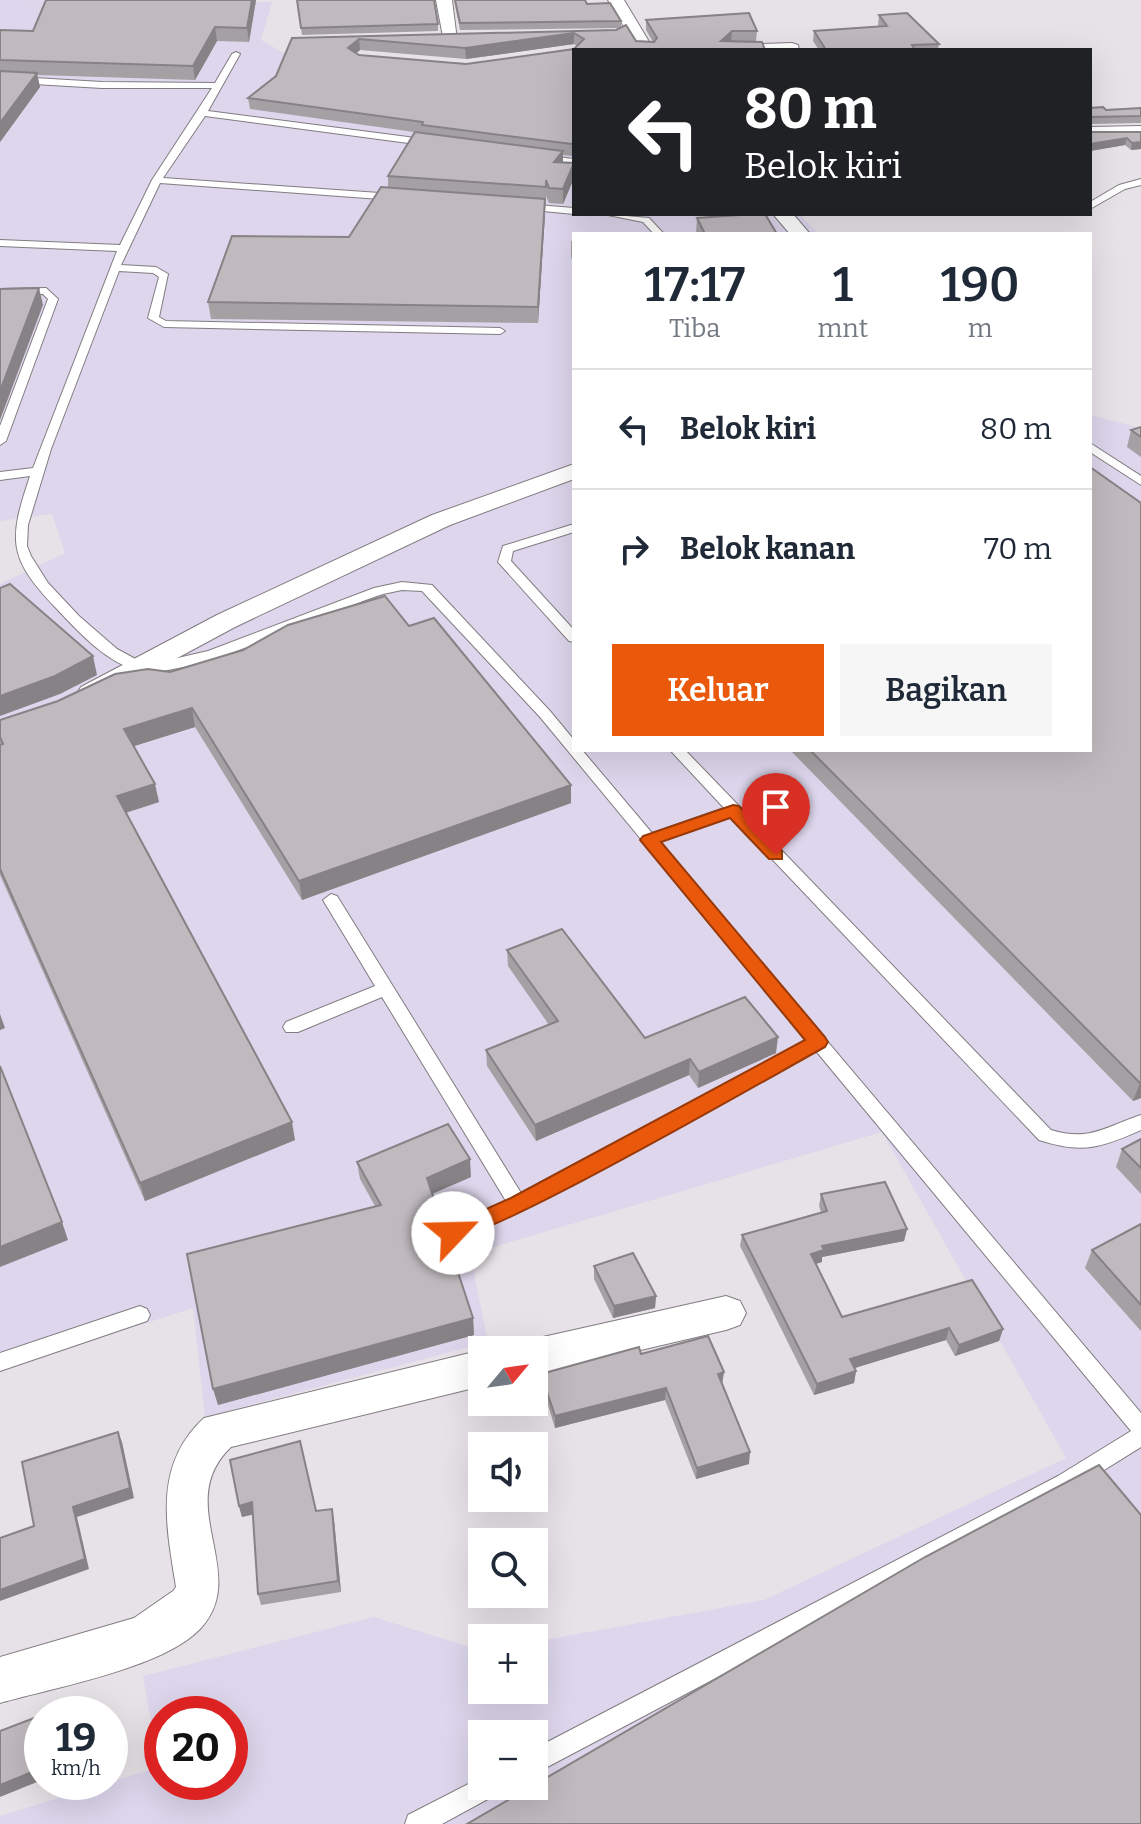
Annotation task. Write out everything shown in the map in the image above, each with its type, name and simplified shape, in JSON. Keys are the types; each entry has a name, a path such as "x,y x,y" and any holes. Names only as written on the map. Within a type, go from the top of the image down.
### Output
{"street":[{"path":"444,0 451,37"},
{"path":"616,0 645,48"},
{"path":"616,33 631,21"},
{"path":"1092,132 1141,131"},
{"path":"785,216 798,232"},
{"path":"71,703 139,666 474,505 572,472"},
{"path":"548,1354 726,1313"},
{"path":"0,1680 141,1638 165,1628 185,1614 199,1590 186,1501 188,1472 204,1442 219,1431 468,1371"}],"lane":[{"path":"236,54 203,113 157,180 123,248 38,471 19,543 25,557 61,607 84,629 139,666 158,669 187,661 344,601 411,583 427,588 545,714 572,748"},
{"path":"0,79 219,86"},
{"path":"203,113 450,146"},
{"path":"528,156 572,162"},
{"path":"157,180 405,198"},
{"path":"1092,205 1122,187 1141,182"},
{"path":"513,206 572,211"},
{"path":"621,216 646,220 657,232"},
{"path":"0,243 123,248"},
{"path":"116,268 161,273 164,276 153,318 164,324 500,331"},
{"path":"0,292 46,291 53,299 0,441"},
{"path":"1092,448 1141,481"},
{"path":"0,476 38,471"},
{"path":"572,529 507,549 504,562 572,636"},
{"path":"576,752 1141,1428"},
{"path":"679,752 929,1010 1045,1135 1070,1144 1091,1144 1141,1122"},
{"path":"649,840 733,810"},
{"path":"331,900 518,1204"},
{"path":"292,1027 386,988"},
{"path":"453,1233 518,1204 818,1042"},
{"path":"0,1362 140,1315"},
{"path":"548,1755 1065,1483 1141,1436"},
{"path":"417,1824 468,1797"}],"shaded area":[{"path":"0,0 272,2 261,40 297,61 572,126 572,216 802,216 816,232 572,232 572,752 1092,752 1092,416 1141,428 1141,1824 0,1824 0,1816 52,1800 128,1800 128,1777 144,1772 144,1800 248,1800 248,1696 147,1696 143,1676 374,1617 468,1647 468,1704 548,1704 548,1639 764,1600 1066,1458 882,1132 470,1254 487,1336 468,1336 468,1347 205,1417 193,1308 0,1370 0,584 65,553 52,514 0,521"}],"building":[{"path":"46,0 252,0 247,28 215,27 193,66 0,60 0,30 33,31"},
{"path":"297,0 434,0 438,24 301,28"},
{"path":"455,0 585,0 587,4 610,3 621,21 460,23"},
{"path":"749,13 757,31 732,31 721,41 762,42 764,48 575,48 584,39 574,33 465,48 359,39 348,48 359,55 466,64 572,49 572,144 248,98 276,76 292,38 616,30 626,25 636,41 654,42 657,38 646,20"},
{"path":"907,13 939,44 912,45 914,48 825,48 814,31 887,26 879,15"},
{"path":"0,71 37,73 0,123"},
{"path":"1092,108 1141,108 1141,116 1092,117"},
{"path":"415,132 563,151 554,162 572,163 563,189 549,188 546,180 546,187 388,176"},
{"path":"1092,132 1141,132 1141,142 1132,143 1127,138 1092,144"},
{"path":"381,187 545,199 538,307 208,302 232,236 349,237"},
{"path":"766,216 776,232 704,232 697,218"},
{"path":"39,288 0,391 0,289"},
{"path":"1141,427 1141,437 1131,430"},
{"path":"1092,468 1141,503 1140,1083 812,752 1092,752"},
{"path":"10,584 93,656 55,676 0,696 0,588"},
{"path":"385,596 409,626 434,618 571,785 299,881 192,708 124,729 155,784 117,796 292,1122 140,1183 0,869 0,745 3,744 0,720 58,701 115,674 148,669 170,672 243,650 288,625"},
{"path":"562,929 645,1038 745,997 778,1037 699,1072 690,1059 535,1125 486,1050 558,1021 507,950"},
{"path":"0,1066 62,1222 0,1247"},
{"path":"448,1124 470,1159 427,1178 473,1318 213,1389 187,1254 381,1205 357,1162"},
{"path":"1141,1139 1141,1168 1122,1149"},
{"path":"885,1182 907,1229 822,1246 824,1250 811,1254 842,1317 972,1280 1003,1329 959,1345 949,1328 850,1359 856,1371 817,1384 742,1235 827,1211 821,1194"},
{"path":"1141,1224 1141,1305 1092,1250"},
{"path":"633,1253 656,1296 614,1306 594,1266"},
{"path":"708,1336 724,1372 718,1374 750,1452 697,1468 666,1388 555,1416 548,1395 548,1372 639,1347 641,1354"},
{"path":"118,1432 130,1488 73,1507 85,1559 0,1590 0,1538 34,1526 22,1462"},
{"path":"300,1441 316,1511 332,1509 338,1581 258,1594 252,1502 239,1506 230,1460"},
{"path":"1099,1465 1141,1515 1141,1824 467,1824 508,1800 548,1800 548,1777 925,1557"},
{"path":"24,1722 24,1775 0,1785 0,1731"}],"route":[{"path":"453,1233 518,1204 818,1042 649,840 733,810 776,855"}]}
